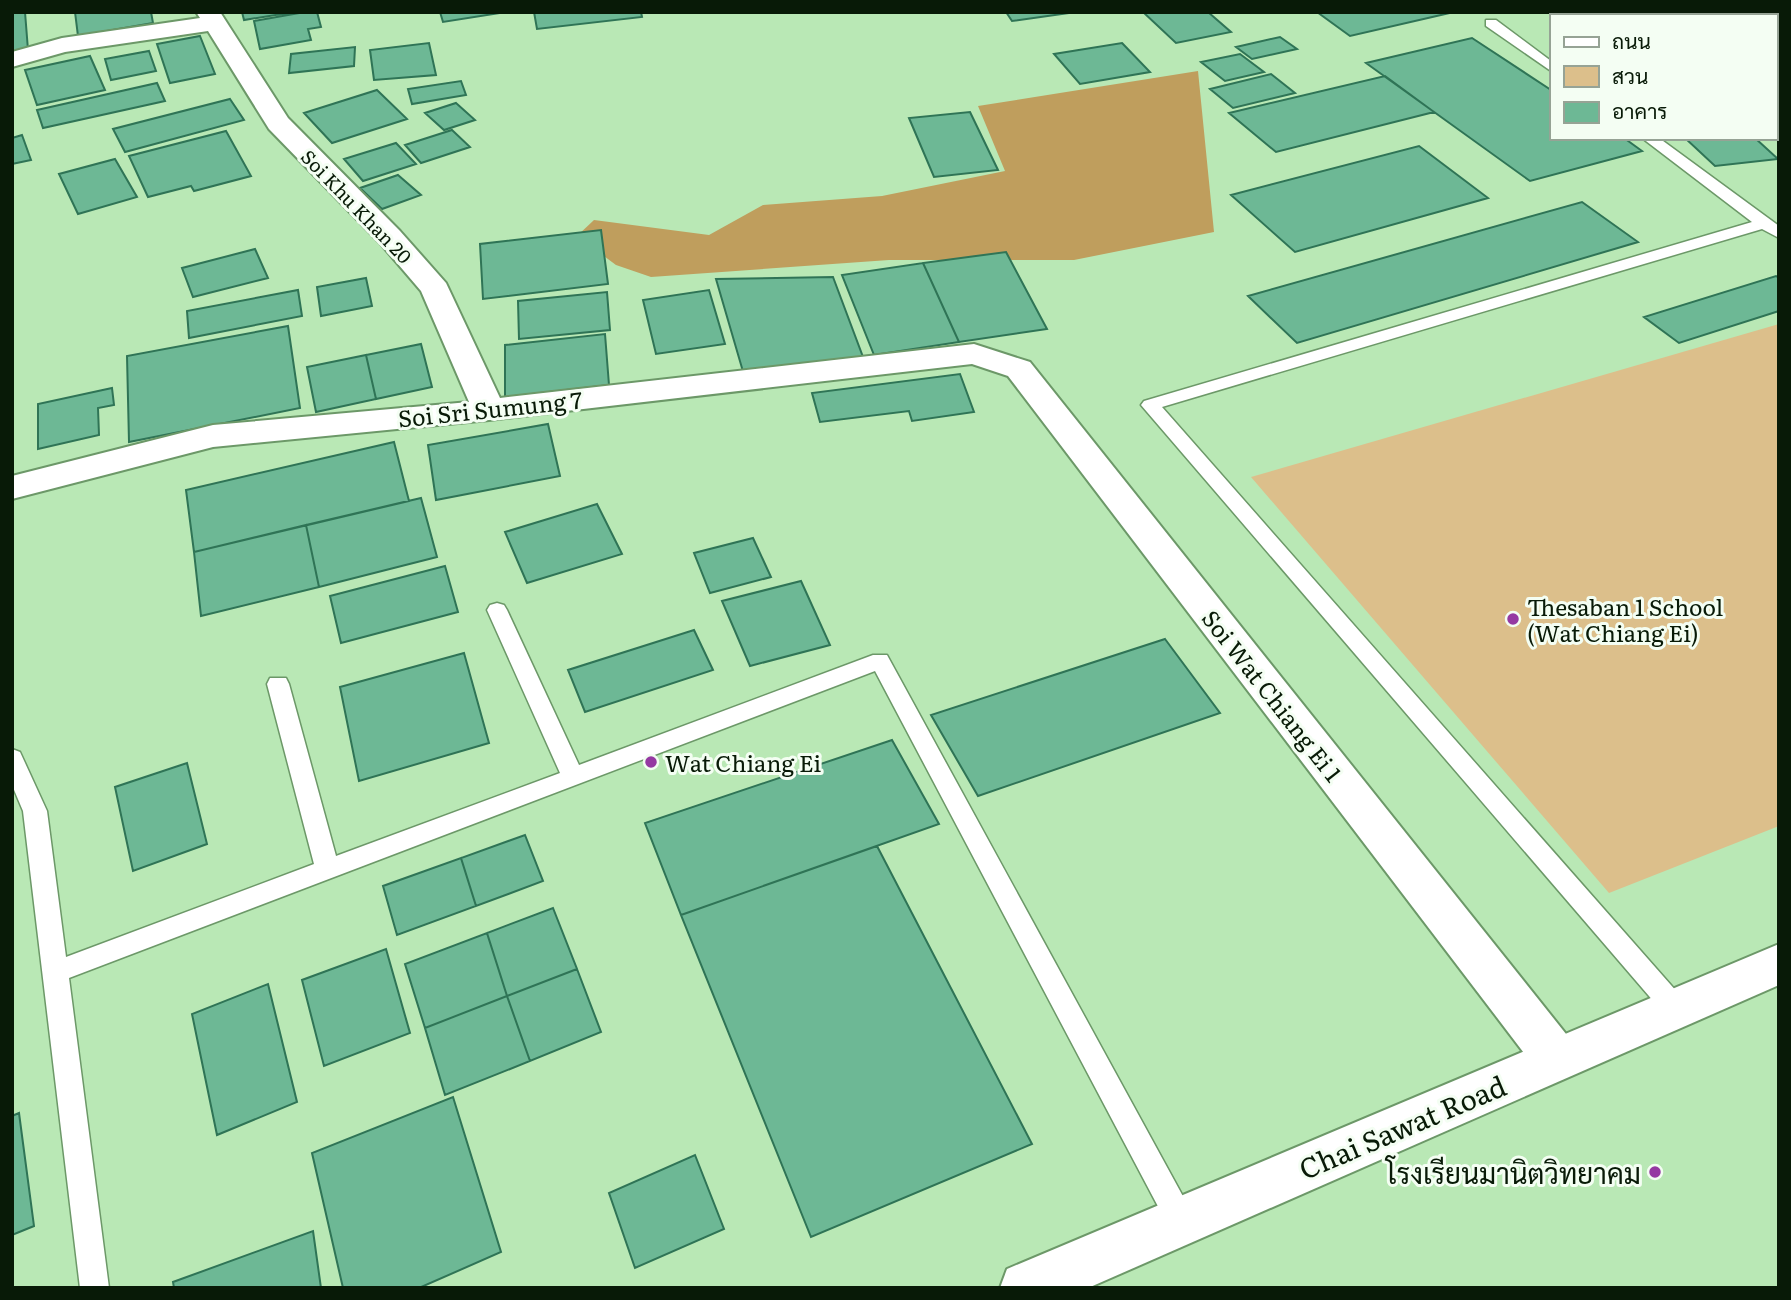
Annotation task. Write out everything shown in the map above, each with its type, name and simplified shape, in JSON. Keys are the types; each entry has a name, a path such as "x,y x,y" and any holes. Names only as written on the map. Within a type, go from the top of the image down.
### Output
{"street":[{"path":"12,60 62,45 211,17"},
{"name":"Soi Khu Khan 20","path":"211,17 278,123 390,237 435,289 489,410"},
{"name":"Soi Sri Sumung 7","path":"12,488 213,436 489,410 974,354"},
{"name":"Soi Wat Chiang Ei 1","path":"974,354 1019,369 1557,1059"},
{"name":"Chai Sawat Road","path":"1026,1288 1779,964"}],"lane":[{"path":"1492,23 1550,66"},
{"path":"1652,140 1771,228"},
{"path":"1676,1009 1150,405 1771,228"},
{"path":"497,610 573,777"},
{"path":"56,972 328,872 880,661 1181,1221"},
{"path":"278,684 328,872"},
{"path":"12,758 35,811 95,1288"}],"green space":[{"path":"1779,324 1779,826 1609,893 1251,477"}],"shaded area":[{"path":"1198,71 1214,232 1074,260 889,260 651,277 616,265 577,236 594,220 709,235 763,205 882,196 1005,171 978,106"}],"building":[{"path":"12,12 25,12 28,50 12,55"},
{"path":"75,12 151,12 153,23 78,36"},
{"path":"242,12 294,12 244,20"},
{"path":"317,12 321,27 308,29 311,40 260,49 254,21"},
{"path":"440,12 506,12 443,22"},
{"path":"534,12 641,12 642,17 537,29"},
{"path":"1006,12 1076,12 1012,21"},
{"path":"1143,12 1208,12 1231,32 1176,43"},
{"path":"1317,12 1454,12 1350,36"},
{"path":"1550,12 1614,14 1552,14"},
{"path":"1779,12 1779,76 1777,14 1748,14"},
{"path":"200,36 215,74 170,83 157,44"},
{"path":"1280,37 1297,49 1252,59 1236,47"},
{"path":"1472,38 1550,89 1550,140 1627,140 1642,151 1530,181 1366,63"},
{"path":"429,43 436,75 374,80 370,50"},
{"path":"1122,43 1150,72 1080,84 1054,54"},
{"path":"355,47 354,66 289,73 291,54"},
{"path":"149,51 156,71 111,80 105,59"},
{"path":"1240,54 1264,72 1225,81 1201,62"},
{"path":"90,56 105,90 37,105 25,70"},
{"path":"1271,74 1295,93 1233,108 1210,89"},
{"path":"1385,76 1434,112 1276,152 1229,113"},
{"path":"461,81 466,95 412,104 408,89"},
{"path":"157,83 165,101 43,128 37,110"},
{"path":"377,90 407,119 332,143 304,113"},
{"path":"230,99 244,120 125,152 113,129"},
{"path":"456,103 475,120 444,130 425,113"},
{"path":"970,112 998,170 934,177 909,118"},
{"path":"452,130 470,147 421,163 405,145"},
{"path":"226,131 251,176 194,191 191,186 148,197 129,156"},
{"path":"22,135 31,160 12,164 12,138"},
{"path":"1687,140 1757,140 1778,159 1715,166"},
{"path":"396,143 416,164 363,181 344,159"},
{"path":"1419,146 1488,198 1295,252 1231,195"},
{"path":"115,159 137,197 78,214 59,174"},
{"path":"398,175 421,195 382,209 360,188"},
{"path":"1582,202 1638,242 1297,343 1248,296"},
{"path":"601,230 608,284 483,299 480,244"},
{"path":"255,249 268,278 193,297 182,268"},
{"path":"1006,252 1047,329 959,342 923,263"},
{"path":"923,263 959,342 874,355 842,275"},
{"path":"1776,276 1779,278 1779,311 1679,343 1644,317"},
{"path":"833,277 863,357 744,375 716,279"},
{"path":"366,278 372,306 321,316 317,287"},
{"path":"298,290 302,316 189,338 187,311"},
{"path":"709,290 725,344 656,354 643,300"},
{"path":"607,292 610,330 519,339 518,301"},
{"path":"288,326 300,408 129,442 127,356"},
{"path":"605,334 609,385 505,397 505,345"},
{"path":"421,344 432,387 376,399 366,355"},
{"path":"366,355 376,399 316,412 307,367"},
{"path":"960,374 974,412 912,421 909,411 820,422 812,393"},
{"path":"112,388 114,405 98,408 99,435 38,449 38,404"},
{"path":"548,424 560,476 436,500 428,445"},
{"path":"394,442 409,501 194,552 186,490"},
{"path":"421,498 437,557 319,587 306,525"},
{"path":"597,504 622,554 527,583 505,532"},
{"path":"306,525 319,587 201,616 194,552"},
{"path":"753,538 771,577 710,593 694,553"},
{"path":"445,566 458,612 341,643 330,596"},
{"path":"801,581 830,645 750,666 722,601"},
{"path":"694,630 713,670 585,712 568,670"},
{"path":"1165,639 1220,713 978,796 931,715"},
{"path":"464,653 489,743 359,781 340,687"},
{"path":"892,740 939,824 681,915 645,823"},
{"path":"187,763 207,844 133,871 115,787"},
{"path":"525,835 543,881 476,906 461,858"},
{"path":"877,846 1032,1144 811,1237 681,915"},
{"path":"461,858 476,906 397,935 383,886"},
{"path":"553,908 577,969 507,996 487,933"},
{"path":"487,933 507,996 425,1028 405,964"},
{"path":"386,949 410,1033 324,1066 302,980"},
{"path":"577,969 601,1032 530,1061 507,996"},
{"path":"268,984 297,1102 217,1135 192,1014"},
{"path":"507,996 530,1061 445,1095 425,1028"},
{"path":"453,1097 501,1252 419,1288 343,1288 312,1153"},
{"path":"19,1113 34,1226 12,1235 12,1116"},
{"path":"695,1155 724,1229 635,1268 609,1193"},
{"path":"313,1231 321,1288 174,1288 173,1282"}],"place":[{"name":"Thesaban 1 School (Wat Chiang Ei)","path":"1513,619"},
{"name":"Wat Chiang Ei","path":"651,762"},
{"name":"โรงเรียนมานิตวิทยาคม","path":"1655,1172"}]}
